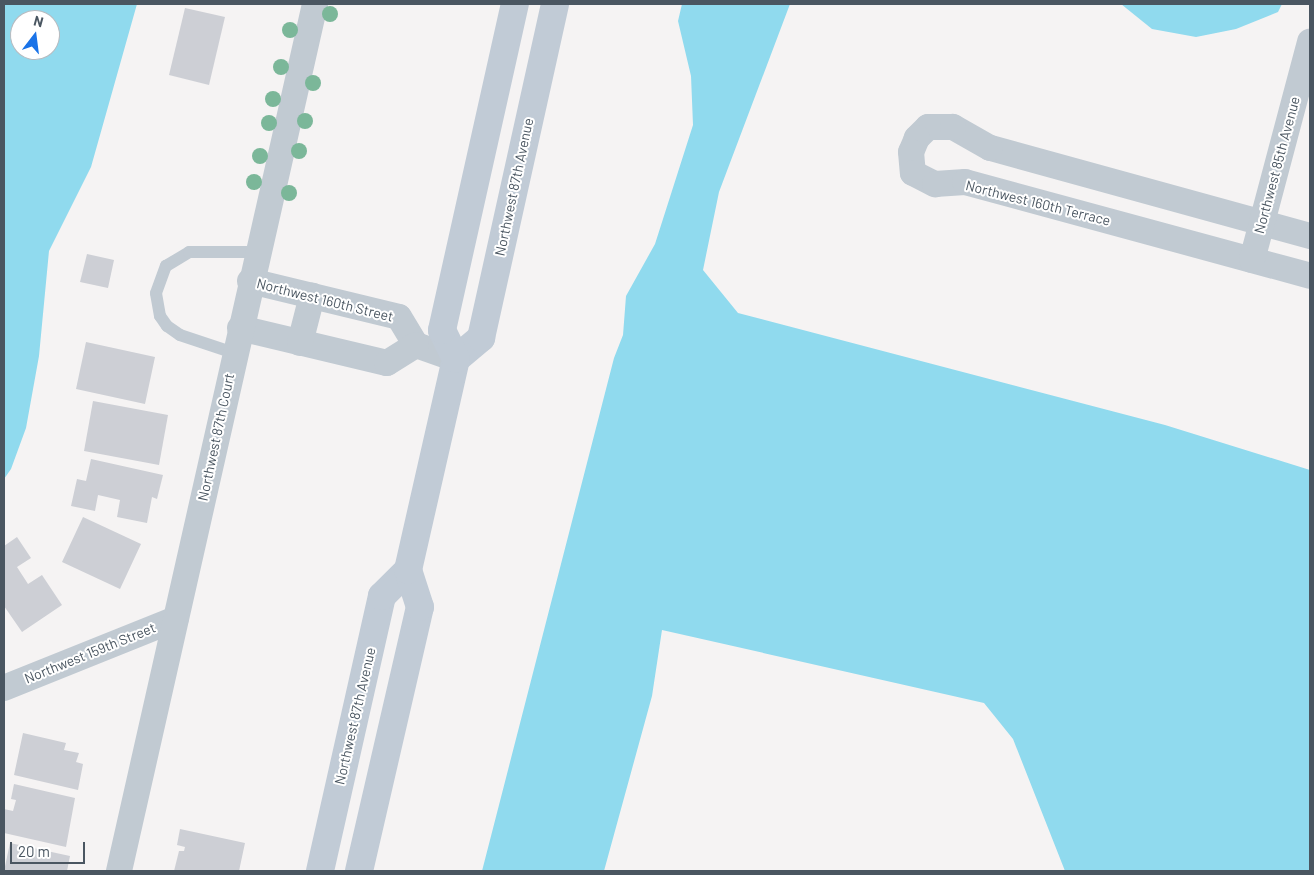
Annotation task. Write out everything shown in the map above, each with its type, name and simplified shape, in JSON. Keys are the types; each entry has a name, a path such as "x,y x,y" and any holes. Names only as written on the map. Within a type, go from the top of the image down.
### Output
{"street":[{"name":"Northwest 87th Court","path":"119,871 250,281 315,4"},
{"path":"359,871 420,607 408,570 456,359 442,330 516,4"},
{"name":"Northwest 87th Avenue","path":"456,359 481,338 555,4"},
{"name":"Northwest 85th Avenue","path":"1252,260 1310,42"},
{"name":"Northwest 160th Terrace","path":"1310,236 990,148 953,127 928,127 917,138 910,152 913,173 935,184 965,182 1310,276"},
{"name":"Northwest 160th Street","path":"250,281 399,317 416,345"},
{"path":"300,343 312,296"},
{"path":"240,328 387,364 416,345 456,359"},
{"name":"Northwest 87th Avenue","path":"320,871 382,596 408,570"},
{"name":"Northwest 159th Street","path":"4,688 176,619"}],"lane":[{"path":"234,353 180,335 168,326 160,316 156,293 166,266 189,252 257,252"}],"water":[{"path":"4,4 137,4 91,167 49,251 39,356 26,428 11,469 4,479"},
{"path":"682,4 790,4 719,192 703,270 738,313 1165,425 1310,470 1310,871 1065,871 1013,739 984,703 662,630 652,696 604,871 482,871 614,358 623,335 626,296 655,244 693,125 691,76 678,21"},
{"path":"1121,4 1282,4 1278,12 1236,29 1196,37 1152,29"}],"building":[{"path":"185,8 225,17 209,85 169,75"},
{"path":"87,254 114,260 108,288 80,282"},
{"path":"86,342 155,357 145,404 76,389"},
{"path":"93,401 168,415 159,465 84,451"},
{"path":"91,459 163,475 157,499 152,497 147,523 117,517 120,500 98,495 95,511 71,506 77,479 86,481"},
{"path":"83,517 141,544 120,589 62,562"},
{"path":"17,537 31,558 17,567 28,584 42,575 62,605 22,632 4,606 4,546"},
{"path":"23,733 66,743 64,750 79,753 76,762 83,764 78,790 14,775"},
{"path":"14,784 75,798 66,847 4,833 4,809 13,811 16,800 11,799"},
{"path":"180,829 245,843 239,871 174,871 179,851 184,851 185,847 177,845"},
{"path":"10,843 70,856 67,871 4,871"}]}
